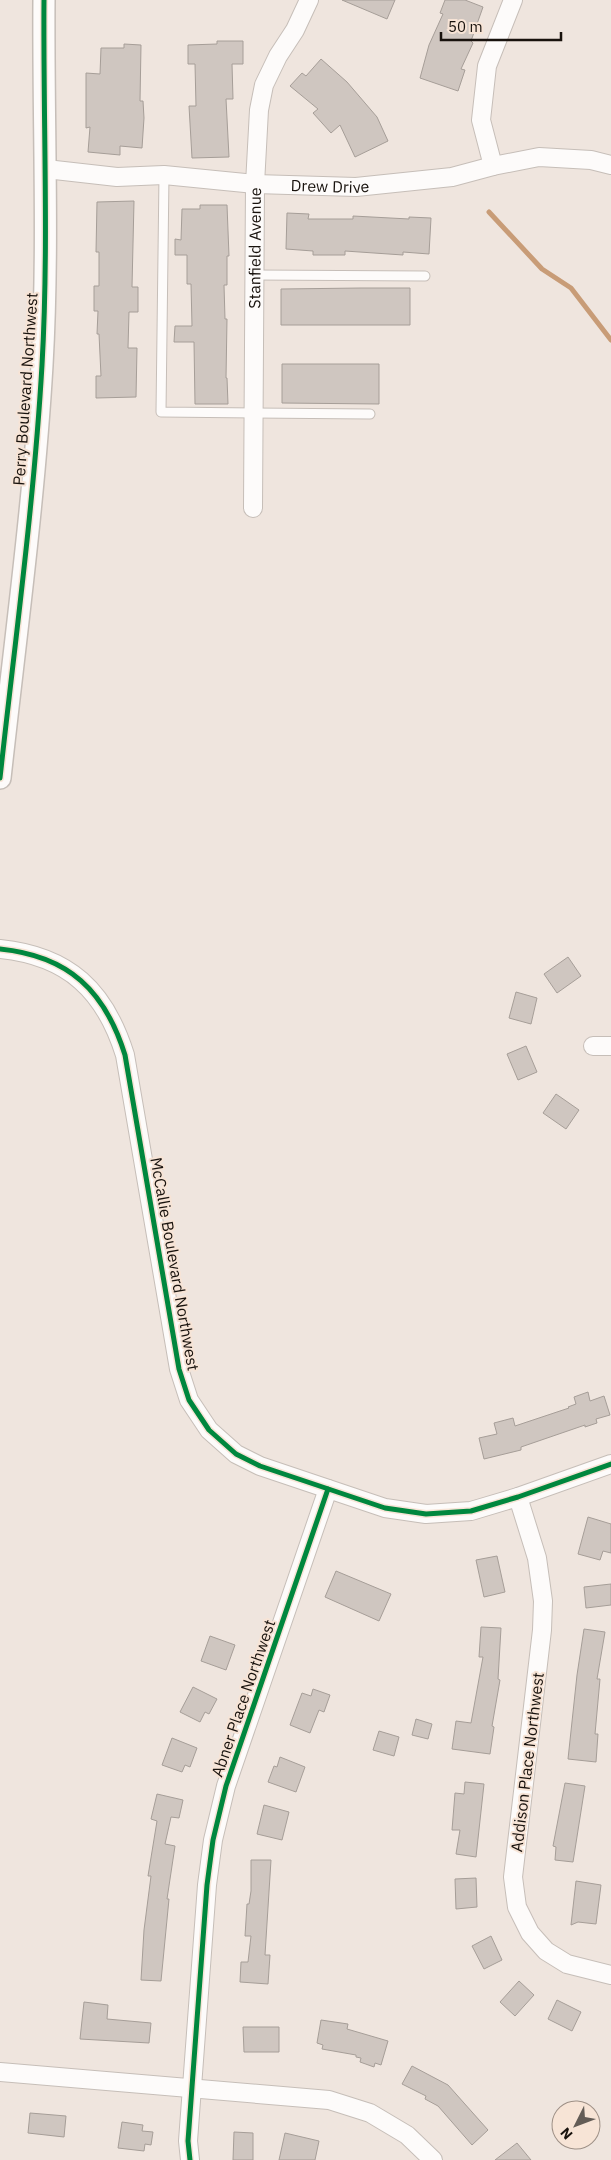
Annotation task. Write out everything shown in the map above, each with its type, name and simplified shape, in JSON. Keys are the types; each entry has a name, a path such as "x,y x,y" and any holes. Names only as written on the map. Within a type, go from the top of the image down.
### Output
{"street":[{"name":"Perry Boulevard Northwest","path":"0,778 27,534 42,365 46,169 44,0"},
{"name":"Stanfield Avenue","path":"253,508 255,184 259,110 264,85 278,56 295,30 309,0"},
{"path":"493,166 481,120 487,66 513,0"},
{"name":"Drew Drive","path":"46,169 117,177 164,175 255,184 356,187 452,177 493,166 539,157 591,160 611,165"},
{"name":"McCallie Boulevard Northwest","path":"0,950 21,951 56,963 76,976 106,1008 117,1029 125,1055 179,1369 189,1400 209,1430 236,1454 260,1466 328,1490 385,1508 426,1514 471,1511 518,1497 611,1464"},
{"path":"593,1046 611,1046"},
{"name":"Abner Place Northwest","path":"190,2160 188,2141 207,1885 213,1840 226,1786 328,1490"},
{"name":"Addison Place Northwest","path":"518,1497 537,1558 543,1601 542,1630 513,1877 518,1907 530,1933 546,1951 567,1964 611,1975"},
{"path":"0,2072 329,2100 370,2113 407,2135 433,2160"}],"lane":[{"path":"164,175 161,412 370,414"},
{"path":"255,275 425,276"}],"building":[{"path":"342,0 395,0 387,19"},
{"path":"445,0 465,0 483,7 471,41 473,43 461,69 465,70 458,91 420,78 429,45 443,14 440,13"},
{"path":"217,41 243,41 243,64 232,64 233,99 226,99 229,157 192,158 189,106 196,106 195,64 188,64 188,45 217,44"},
{"path":"124,44 141,45 140,101 143,101 144,118 142,148 120,146 120,155 88,152 90,127 86,128 86,73 100,74 101,48 124,48"},
{"path":"321,59 347,82 377,117 388,141 355,157 340,125 331,133 313,113 318,109 290,86 302,73 306,76"},
{"path":"134,201 132,287 138,287 138,312 129,312 128,348 137,348 136,397 96,398 96,376 101,376 99,334 97,334 98,311 94,311 94,286 99,286 99,252 96,252 97,202"},
{"path":"200,205 227,205 229,256 227,256 227,285 224,285 225,319 227,319 226,378 228,404 195,404 194,342 174,342 175,326 192,326 191,284 187,284 187,255 175,255 175,239 181,240 182,209 200,209"},
{"path":"287,213 309,214 308,219 353,219 353,216 409,219 409,217 431,218 429,254 403,252 403,255 345,251 345,255 313,255 313,251 286,249"},
{"path":"410,288 410,325 281,325 281,289"},
{"path":"282,364 379,364 379,404 282,403"},
{"path":"568,957 581,976 557,993 544,974"},
{"path":"516,992 537,998 531,1024 509,1018"},
{"path":"526,1046 537,1072 518,1080 507,1054"},
{"path":"556,1094 579,1110 566,1129 543,1113"},
{"path":"588,1392 590,1401 604,1396 610,1415 596,1419 597,1423 585,1427 585,1425 521,1447 521,1450 484,1459 479,1438 497,1434 494,1423 513,1418 515,1426 569,1408 576,1404 574,1397"},
{"path":"588,1517 611,1524 611,1553 603,1551 600,1560 578,1554"},
{"path":"497,1556 505,1592 484,1597 476,1560"},
{"path":"336,1571 391,1594 379,1621 325,1597"},
{"path":"611,1584 611,1605 586,1608 584,1587"},
{"path":"481,1627 501,1628 498,1679 500,1680 492,1726 494,1727 490,1754 452,1749 456,1721 471,1723 483,1657 479,1657"},
{"path":"584,1629 605,1632 597,1679 600,1679 595,1734 598,1734 596,1762 568,1759"},
{"path":"210,1636 235,1645 226,1670 201,1661"},
{"path":"193,1687 217,1699 209,1714 205,1712 200,1722 180,1712"},
{"path":"313,1689 330,1695 324,1712 319,1710 310,1733 290,1725 302,1693 311,1696"},
{"path":"416,1719 432,1724 428,1739 412,1735"},
{"path":"379,1731 399,1737 394,1756 373,1750"},
{"path":"172,1738 197,1748 190,1767 185,1765 182,1772 162,1765"},
{"path":"280,1757 305,1767 296,1792 268,1782 274,1766 277,1767"},
{"path":"465,1782 484,1784 476,1857 456,1854 460,1830 452,1830 455,1793 464,1794"},
{"path":"565,1783 585,1786 573,1862 555,1860 556,1847 553,1846"},
{"path":"157,1794 183,1800 179,1818 171,1817 165,1844 175,1846 167,1899 169,1899 161,1981 141,1980 144,1930 151,1876 148,1876 157,1821 151,1819"},
{"path":"264,1805 289,1812 282,1840 257,1834"},
{"path":"251,1860 271,1860 265,1955 270,1955 268,1984 240,1982 241,1962 248,1962 251,1936 245,1936 247,1904 249,1904 251,1891"},
{"path":"476,1878 477,1907 456,1909 455,1879"},
{"path":"576,1881 601,1885 596,1924 578,1922 571,1925"},
{"path":"491,1936 502,1960 484,1969 472,1946"},
{"path":"519,1981 534,1995 515,2016 500,2002"},
{"path":"557,2000 581,2012 572,2031 548,2019"},
{"path":"84,2002 108,2005 107,2019 151,2023 149,2043 80,2039"},
{"path":"321,2020 348,2024 347,2029 388,2041 381,2065 375,2063 374,2067 360,2062 361,2058 356,2057 356,2055 322,2049 323,2045 317,2043"},
{"path":"243,2027 279,2027 279,2052 244,2052"},
{"path":"412,2066 448,2085 488,2130 472,2145 438,2106 425,2099 426,2096 402,2084"},
{"path":"30,2113 66,2116 64,2137 28,2133"},
{"path":"122,2122 143,2125 142,2131 153,2132 151,2145 145,2144 144,2151 118,2148"},
{"path":"234,2132 253,2133 253,2160 233,2160"},
{"path":"285,2133 319,2141 315,2160 279,2160"},
{"path":"517,2143 531,2160 495,2160"}],"waterway":[{"path":"489,212 542,269 571,288 611,340"}],"cycle path":[{"path":"0,778 29,520 42,365 45,228 44,0"},
{"path":"0,949 24,953 65,969 95,995 107,1012 117,1032 125,1055 179,1369 189,1400 209,1430 236,1454 260,1466 385,1508 426,1514 471,1511 518,1497 611,1464"},
{"path":"190,2160 188,2141 207,1885 213,1840 226,1786 328,1489"}]}
